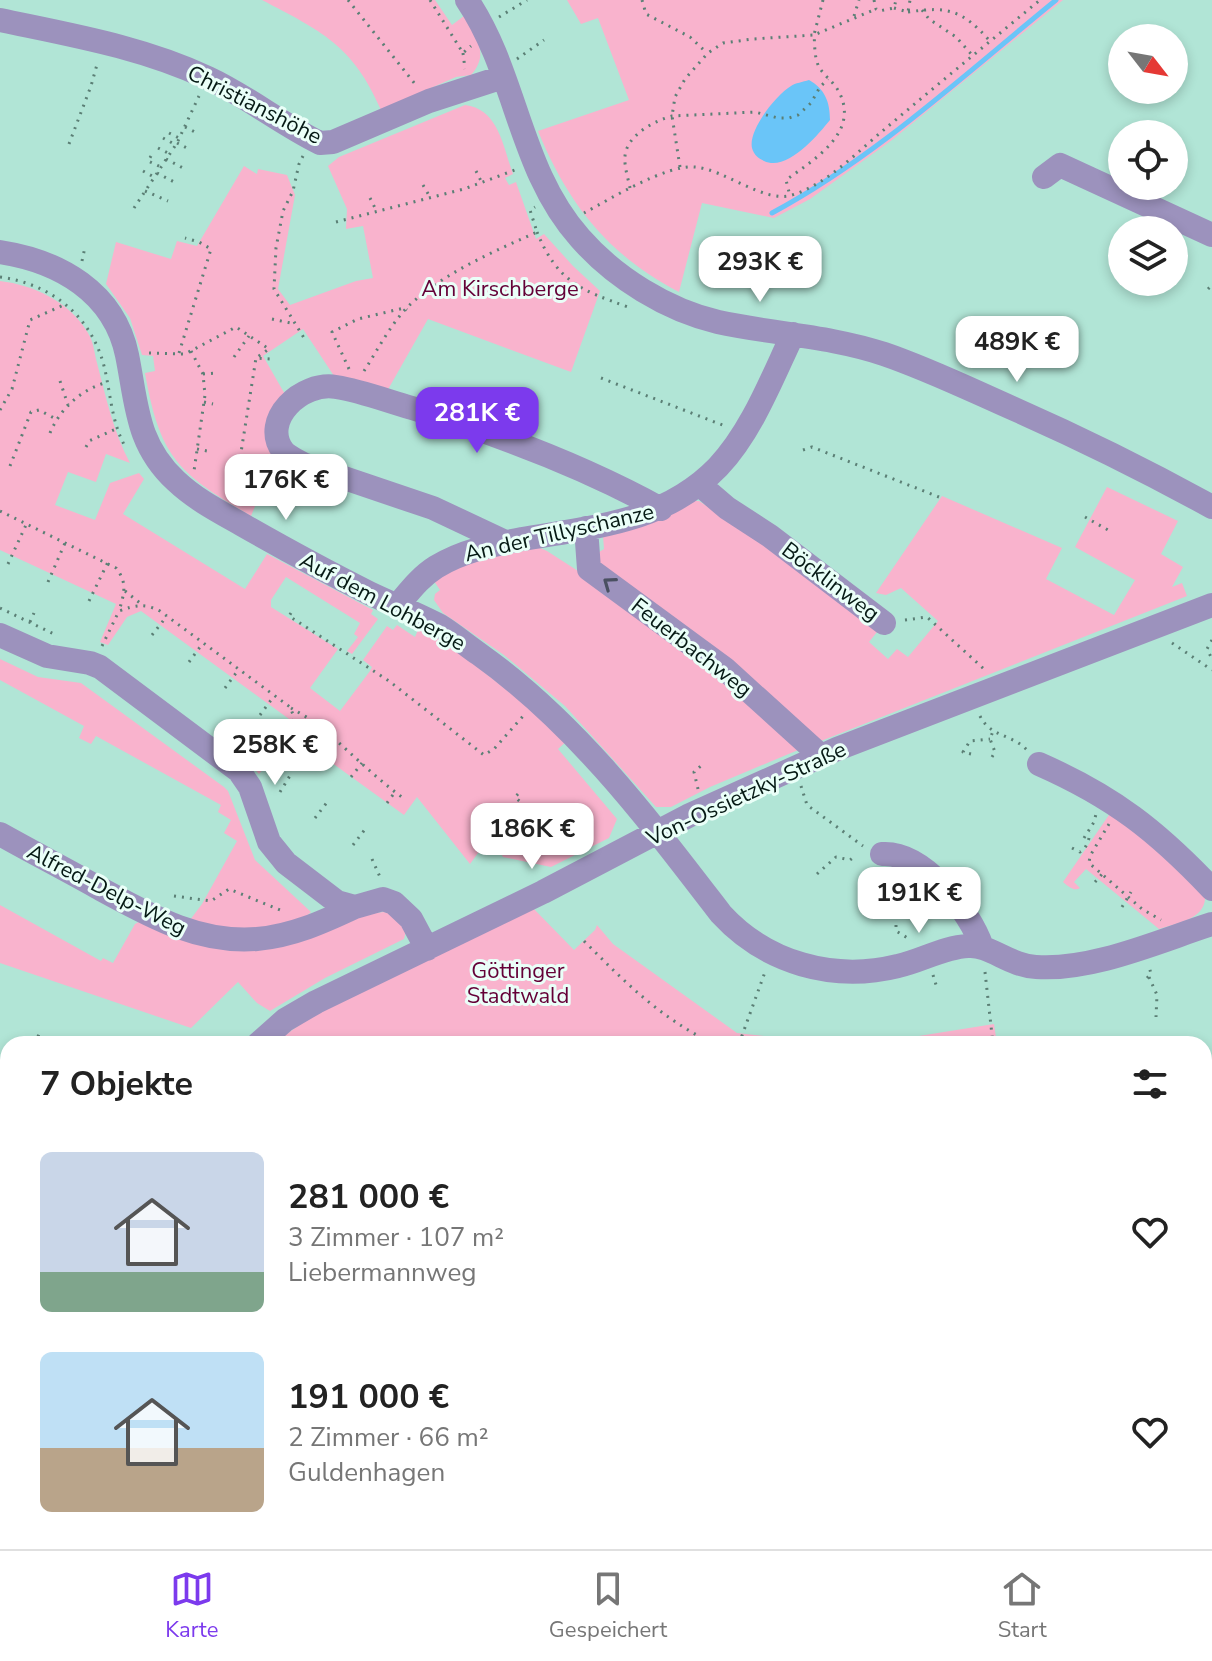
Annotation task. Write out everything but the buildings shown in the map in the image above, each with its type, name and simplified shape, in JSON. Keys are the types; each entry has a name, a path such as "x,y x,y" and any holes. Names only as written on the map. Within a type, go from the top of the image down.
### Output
{"street":[{"path":"467,0 502,73 549,197 596,255 651,294 704,318 880,353 929,371 1081,440 1212,507"},
{"name":"Christianshöhe","path":"0,20 157,57 208,78 256,103 313,139 327,143 502,73"},
{"path":"1044,177 1060,165 1212,235"},
{"name":"Auf dem Lohberge","path":"0,252 40,261 85,286 106,305 127,353 135,407 147,443 162,469 186,491 268,540 441,627 499,668 587,747 732,926 772,954 814,968 853,972 898,966 957,948 982,947"},
{"name":"An der Tillyschanze","path":"397,606 418,581 455,556 505,542 586,528 661,509 699,484 718,467 743,434 793,334"},
{"path":"505,542 433,508 290,457 282,449 278,435 279,420 284,410 306,390 321,385 353,387 499,437 600,477 661,509"},
{"name":"Böcklinweg","path":"699,484 884,623"},
{"name":"Feuerbachweg","path":"586,528 589,569 725,669 821,756"},
{"name":"Von-Ossietzky-Straße","path":"267,1036 285,1020 316,1002 657,832 821,756 1212,605"},
{"path":"0,635 47,656 94,664 233,764 250,787 266,834 277,854 331,900 355,907"},
{"path":"1039,764 1120,807 1156,833 1212,889"},
{"name":"Alfred-Delp-Weg","path":"0,834 178,929 236,940 280,936 383,899 394,903 411,919 427,949"},
{"path":"876,852 894,853 921,866 969,917 982,947 1017,964 1049,967 1115,955 1212,924"}],"path":[{"path":"348,0 422,92"},
{"path":"495,19 527,0"},
{"path":"642,0 646,14 690,37 708,53"},
{"path":"790,196 786,180 838,137 844,124 843,103 838,90 819,66 814,35 823,0"},
{"path":"854,16 859,0"},
{"path":"874,0 876,9"},
{"path":"894,8 896,0"},
{"path":"908,12 910,0"},
{"path":"583,213 630,188 680,167 717,172 761,192 790,196 839,167 1038,1"},
{"path":"680,167 672,116 675,97 685,79 708,53 723,43 814,35 844,24 854,16 876,9 894,8 908,12 956,12 972,22 990,41"},
{"path":"922,10 973,55"},
{"path":"368,25 374,21"},
{"path":"502,73 544,40"},
{"path":"69,144 91,86 101,42"},
{"path":"401,67 407,62"},
{"path":"134,208 178,142 208,78"},
{"path":"630,188 625,154 643,129 659,120 672,116 755,112 789,118 798,115 811,103 829,79"},
{"path":"185,127 197,133"},
{"path":"169,133 189,149"},
{"path":"163,138 178,142"},
{"path":"158,148 170,154"},
{"path":"151,156 148,161 161,167"},
{"path":"166,159 183,168"},
{"path":"336,222 482,183 534,163"},
{"path":"299,164 293,191 283,211 276,248 274,289 304,338"},
{"path":"143,171 178,184"},
{"path":"476,171 482,183"},
{"path":"423,185 430,197"},
{"path":"145,191 168,201"},
{"path":"549,197 530,210 546,253 567,280 579,289 630,307"},
{"path":"370,198 376,210"},
{"path":"353,387 413,302 453,273 537,232"},
{"path":"179,354 199,276 211,249 185,238"},
{"path":"0,277 28,283 66,304 90,331 108,382 116,429 128,453"},
{"path":"23,319 30,321 66,304"},
{"path":"353,387 332,332 358,319 404,308 407,310"},
{"path":"272,319 296,324"},
{"path":"0,410 12,389 30,321"},
{"path":"241,331 242,325"},
{"path":"127,353 179,354 191,351 236,327 269,349 256,358 239,465"},
{"path":"234,357 249,336"},
{"path":"186,491 193,474 204,402 203,374 191,351"},
{"path":"256,358 270,359"},
{"path":"11,363 19,364"},
{"path":"203,374 218,373"},
{"path":"601,378 743,434"},
{"path":"60,381 68,405"},
{"path":"50,433 56,419 68,405 97,385 108,382"},
{"path":"204,402 213,404"},
{"path":"10,466 31,412 39,410 56,419"},
{"path":"86,447 89,441 116,429"},
{"path":"803,450 812,447 939,497"},
{"path":"197,449 207,451"},
{"path":"0,511 108,562 122,575 125,591 119,611 94,664"},
{"path":"1085,517 1107,532"},
{"path":"8,564 26,525"},
{"path":"48,582 65,543"},
{"path":"89,601 108,562"},
{"path":"125,591 140,603 167,616 274,696 312,720 406,800"},
{"path":"119,611 140,603"},
{"path":"30,622 34,613"},
{"path":"291,613 289,616 327,637 425,704 484,755 494,749 525,713"},
{"path":"152,635 167,616"},
{"name":"Böcklinweg","path":"884,623 927,617 1001,686"},
{"path":"1212,640 1207,649 1212,659"},
{"path":"189,662 203,643"},
{"path":"1180,648 1212,670"},
{"path":"225,688 239,669"},
{"path":"389,681 392,677"},
{"path":"260,715 274,696"},
{"path":"258,771 292,724 294,717 290,707"},
{"path":"978,712 985,727 1021,744 1039,764"},
{"path":"292,724 312,720"},
{"path":"992,757 995,752 990,739 993,730"},
{"path":"315,751 329,733"},
{"path":"971,754 963,752 970,741 990,739"},
{"path":"351,777 362,763"},
{"path":"694,772 702,765"},
{"path":"280,792 291,774"},
{"path":"800,783 807,805 876,852"},
{"path":"387,803 395,792"},
{"path":"518,794 515,797 551,827 589,868"},
{"path":"315,818 328,801"},
{"path":"1120,807 1090,856 1089,863 1128,897 1172,926 1175,936"},
{"path":"353,845 366,828"},
{"path":"1072,848 1082,851 1089,839 1090,828"},
{"path":"817,874 836,857 850,860 854,857"},
{"path":"1095,882 1105,871"},
{"path":"174,896 211,901 229,889 284,912"},
{"path":"1122,907 1131,892"},
{"path":"584,941 664,1017 699,1036"},
{"path":"982,947 992,1036"},
{"path":"742,1036 772,954"},
{"path":"1149,977 1157,995 1156,1017"}],"green space":[{"path":"262,0 435,0 452,25 464,16 479,46 480,60 471,75 456,77 381,110 359,70 333,42"},
{"path":"567,0 1063,0 892,140 810,199 774,218 702,203 679,292 631,262 593,225 563,182 538,131 629,100 598,18 581,24"},
{"name":"Am Kirschberge","path":"465,105 485,114 498,131 513,174 505,178 509,185 516,182 536,239 544,234 600,291 571,372 428,319 386,393 336,379 303,329 263,356 286,396 277,453 251,516 189,474 166,444 151,402 145,373 155,371 153,356 142,355 130,318 106,284 116,242 171,259 177,241 197,246 244,166 257,174 258,169 287,175 295,195 278,289 290,305 356,281 373,278 363,226 346,229 347,209 328,166 339,157"},
{"path":"0,281 26,286 50,297 71,312 88,333 110,414 130,463 106,454 96,482 68,472 55,505 95,520 110,483 139,473 144,479 123,514 245,589 267,554 373,610 371,614 378,619 352,654 347,651 358,637 354,634 360,623 286,577 271,600 271,607 338,649 310,688 340,711 370,671 372,667 363,660 387,626 393,630 397,625 415,637 420,625 436,634 569,739 558,749 617,819 609,838 551,867 503,857 496,845 478,853 470,864 417,797 404,815 292,734 259,774 239,752 244,745 262,756 289,719 141,611 127,617 108,645 100,642 116,604 0,550"},
{"path":"1107,487 1178,521 1161,554 1183,567 1172,587 1182,583 1187,596 821,741 597,567 596,554 604,549 603,536 690,501 699,501 774,550 877,632 869,642 888,659 897,649 908,657 938,621 901,588 886,595 876,593 942,496 1062,548 1046,579 1114,615 1135,580 1075,547"},
{"path":"536,546 620,598 803,748 671,807 656,807 565,706 504,655 443,613 434,600 440,590 434,581 452,568"},
{"path":"0,659 38,677 81,683 224,787 255,860 311,912 301,921 384,912 392,914 406,931 404,939 325,978 270,1011 257,1003 238,982 191,1028 0,963 0,905 101,961 103,958 113,963 135,924 159,911 190,920 237,841 224,833 231,820 218,812 221,805 96,736 91,744 79,738 84,726 0,680"},
{"path":"1111,812 1133,826 1205,895 1201,910 1196,915 1159,929 1086,869 1074,882 1080,888 1073,889 1063,882"},
{"name":"Göttinger Stadtwald","path":"532,907 574,950 597,925 613,944 737,1033 765,1036 284,1036 334,1005"},
{"name":"Göttinger Stadtwald","path":"994,1024 996,1036 919,1036"}],"water":[{"path":"809,80 826,97 830,120 792,157 773,163 760,159 752,148 752,141 764,114 785,91"}],"waterway":[{"path":"772,213 884,141 1056,0"}]}
